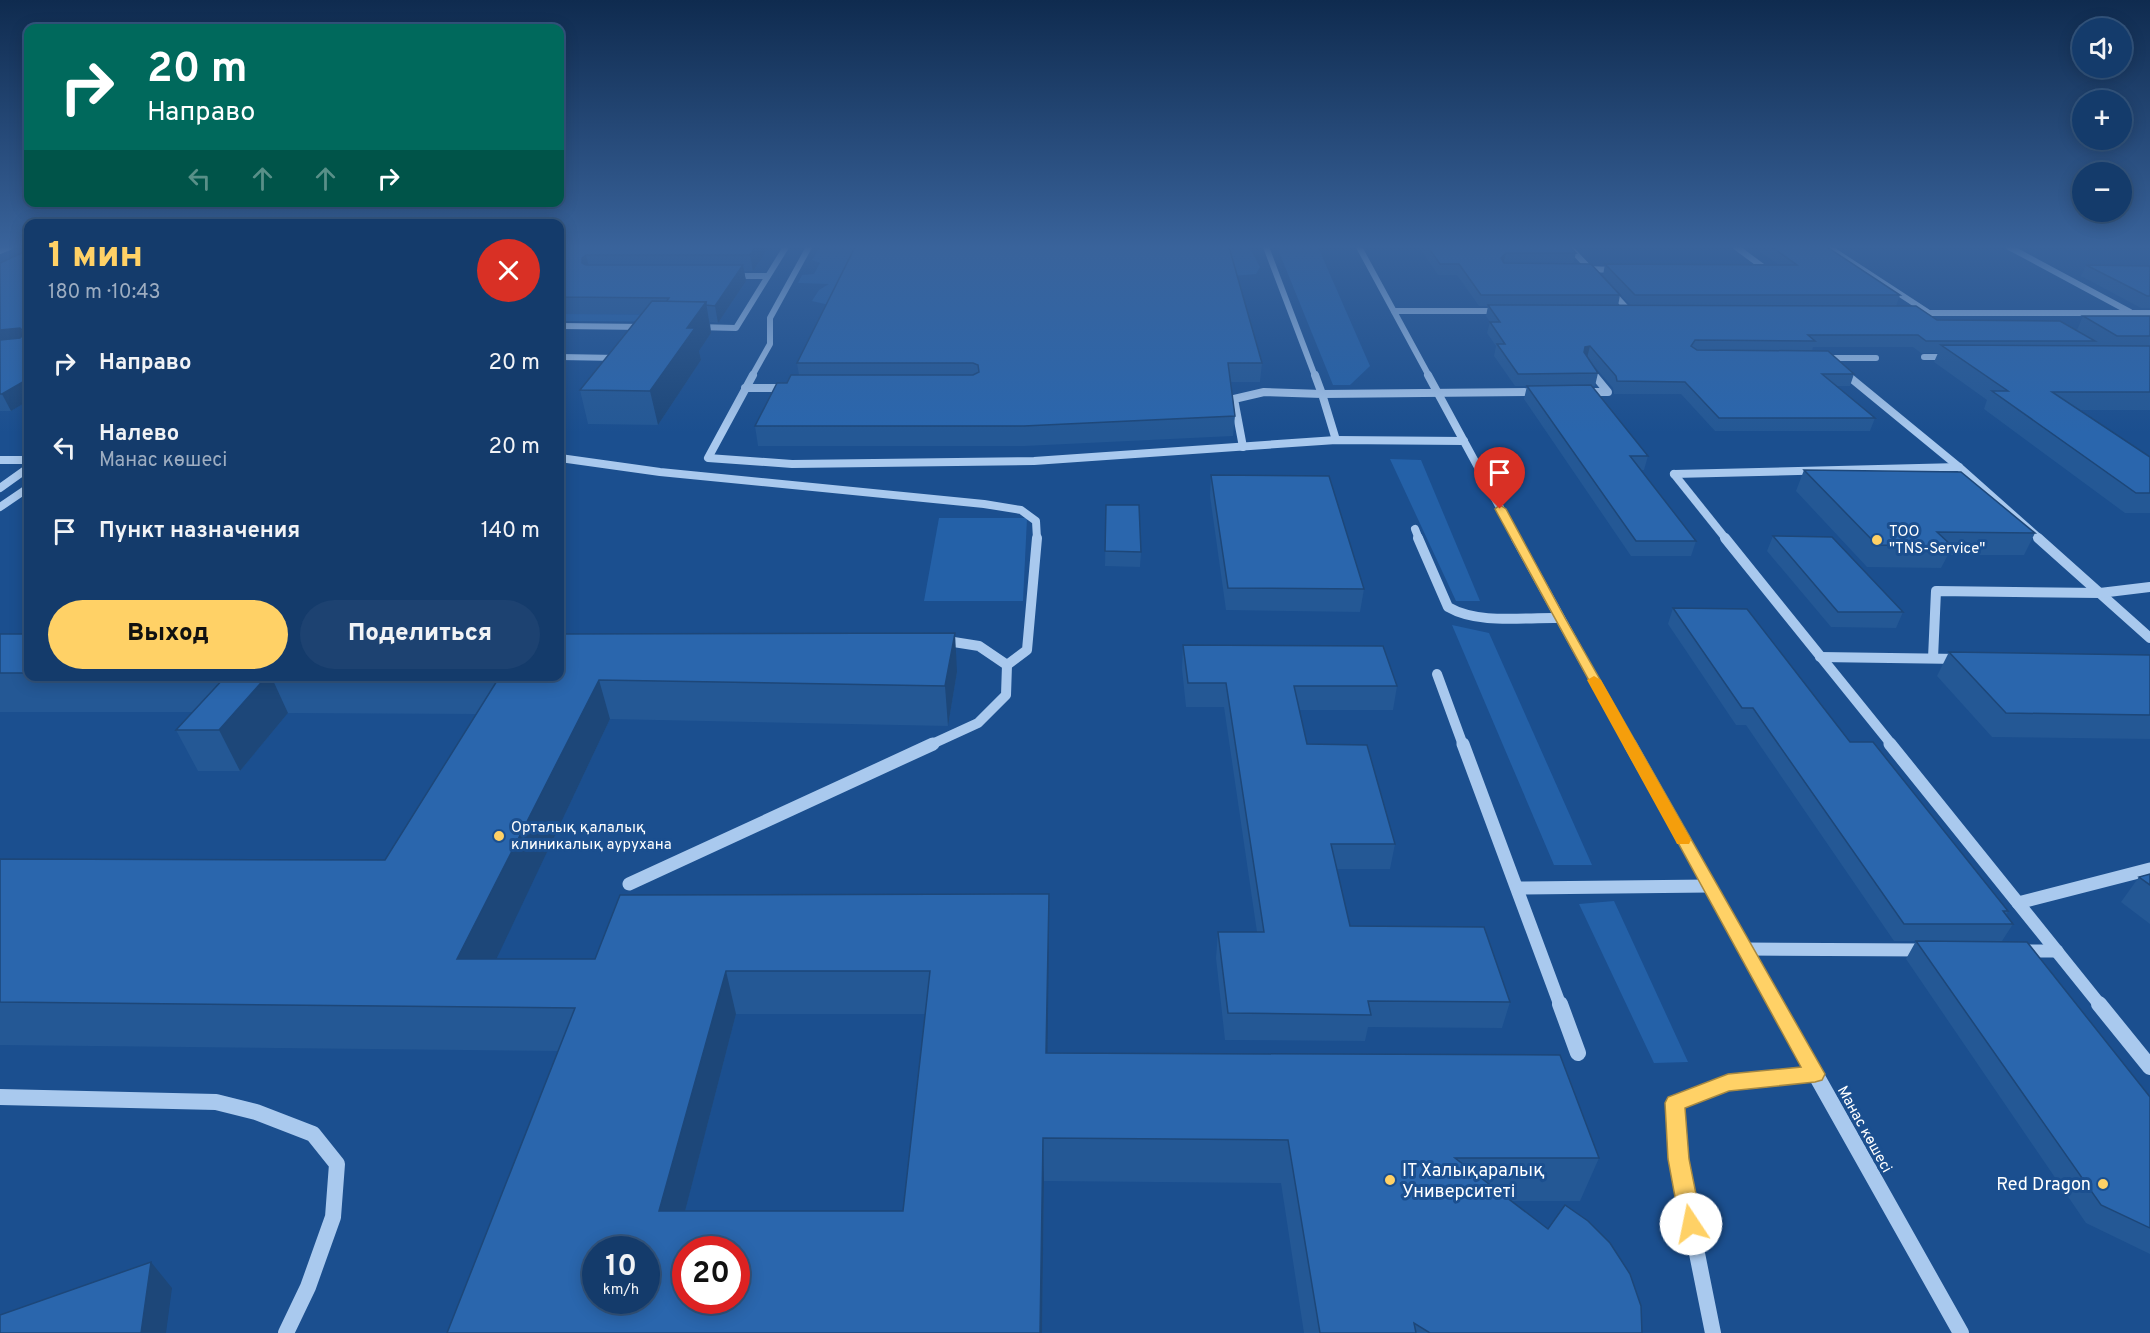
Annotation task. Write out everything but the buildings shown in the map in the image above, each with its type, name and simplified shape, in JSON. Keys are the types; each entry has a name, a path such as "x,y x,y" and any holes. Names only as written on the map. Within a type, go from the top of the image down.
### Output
{"street":[{"path":"689,327 736,328 747,309"},
{"path":"775,309 770,318 770,344 708,458 792,464 1034,460 1336,440 1464,441"},
{"path":"1290,309 1322,394 1336,440"},
{"path":"1923,309 1929,313"},
{"path":"2125,309 2132,313"},
{"path":"1394,311 1505,311"},
{"name":"Манас көшесі","path":"1394,311 1559,618 1960,1333"},
{"path":"1619,312 1642,312"},
{"path":"1906,313 2150,313"},
{"path":"2033,313 2052,324"},
{"path":"564,326 654,327"},
{"path":"564,357 618,358"},
{"path":"1924,357 1958,357"},
{"path":"1815,358 1876,358"},
{"path":"1826,358 1959,467 2150,638"},
{"path":"1574,392 1608,392 1586,363"},
{"path":"745,388 791,388"},
{"path":"1243,447 1234,399 1241,395 1551,392"},
{"path":"564,459 660,472 936,497 1021,510 1036,521 1037,536 1027,650 1007,665"},
{"path":"0,460 24,460"},
{"path":"1959,467 1674,474 2150,1067"},
{"path":"0,488 24,471"},
{"path":"0,507 24,491"},
{"path":"1415,529 1448,607 1461,614 1478,616 1559,618"},
{"path":"1933,658 1936,591 2100,593 2150,587"},
{"path":"933,640 979,646 1007,665"},
{"path":"1820,657 1967,659"},
{"path":"629,884 978,723 1006,695 1007,665"},
{"path":"1437,674 1578,1053"},
{"path":"2018,903 2150,869"},
{"path":"1517,888 1709,886"},
{"path":"1745,949 1939,950"},
{"path":"2010,951 2057,951"},
{"path":"1713,1333 1678,1159 1675,1103 1728,1083 1815,1074"},
{"path":"0,1097 216,1102 256,1112 313,1134 337,1164 333,1217 308,1287 286,1333"}],"shaded area":[{"path":"1302,309 1345,309 1370,366 1350,385 1333,385"},
{"path":"564,314 723,315 716,322 564,321"},
{"path":"1390,459 1421,460 1480,601 1456,601"},
{"path":"939,518 1027,518 1023,601 924,601"},
{"path":"1452,625 1489,633 1592,865 1554,865"},
{"path":"1614,901 1688,1062 1654,1063 1579,904"}],"slow traffic":[{"path":"1594,680 1683,840"}],"place":[{"name":"ТОО \"TNS-Service\"","path":"1877,540"},
{"name":"Орталық қалалық клиникалық аурухана","path":"499,836"},
{"name":"IT Халықаралық Университеті","path":"1390,1180"},
{"name":"Red Dragon","path":"2103,1184"}],"route":[{"path":"1500,509 1815,1074 1728,1083 1675,1103 1678,1159 1691,1224"}]}
